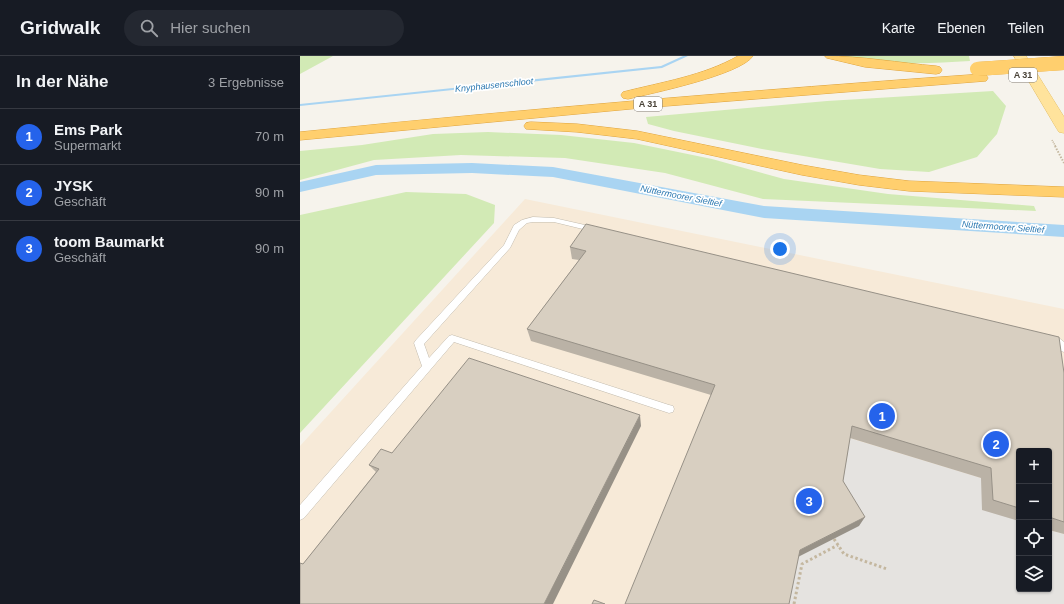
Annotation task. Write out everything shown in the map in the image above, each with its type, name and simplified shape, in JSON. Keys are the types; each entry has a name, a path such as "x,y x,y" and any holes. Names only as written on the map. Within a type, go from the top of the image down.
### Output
{"highway":[{"path":"628,95 702,76 726,68 747,56"},
{"path":"831,56 891,66 946,71"},
{"name":"A 31","path":"300,136 440,122 788,92 980,73 1064,62"},
{"name":"A 31","path":"300,125 789,81 946,71 980,73 1064,72"},
{"path":"440,122 558,126 637,135 802,170 859,180 909,186 1064,192"}],"main road":[{"path":"1020,56 1064,129"}],"lane":[{"path":"427,367 420,343 507,246 517,227 522,223 528,219 546,219 607,233"},
{"path":"1041,337 1056,340 1064,348"},
{"path":"300,514 452,338 669,409"}],"path":[{"path":"834,539 844,554 887,569"},
{"path":"794,604 802,564 838,545"}],"shaded area":[{"path":"525,199 1064,309 1064,604 300,604 300,446"},
{"path":"846,437 981,478 1016,518 1016,592 1052,592 1052,531 1064,534 1064,604 786,604 796,558 837,491"}],"green space":[{"path":"300,56 333,56 300,74"},
{"path":"838,56 969,56 970,61 904,63 871,61"},
{"path":"993,91 1006,106 997,134 977,157 929,172 880,169 762,149 674,131 648,124 646,117 827,101"},
{"path":"488,132 561,135 634,143 712,159 784,179 888,194 1034,206 1036,211 763,199 665,173 565,158 461,155 374,160 300,180 300,151 362,145 433,134"},
{"path":"406,192 466,194 495,205 494,223 300,433 300,215"}],"building":[{"path":"586,224 1059,337 1064,373 1064,522 1052,518 1052,448 1016,448 1016,507 993,500 991,468 852,426 843,481 865,517 800,550 789,604 625,604 715,385 527,329 586,251 570,247"},
{"path":"469,358 640,415 544,604 300,604 300,563 303,564 379,469 369,465 381,449 392,453"},
{"path":"594,600 605,604 592,604"}],"waterway":[{"name":"Knyphausenschloot","path":"300,105 662,67 686,56"},
{"name":"Nüttermoorer Sieltief","path":"300,187 376,170 472,168 553,172 764,212 1064,231"}],"place":[{"name":"Ems Park","path":"882,416"},
{"name":"JYSK","path":"996,444"},
{"name":"toom Baumarkt","path":"809,501"}]}
